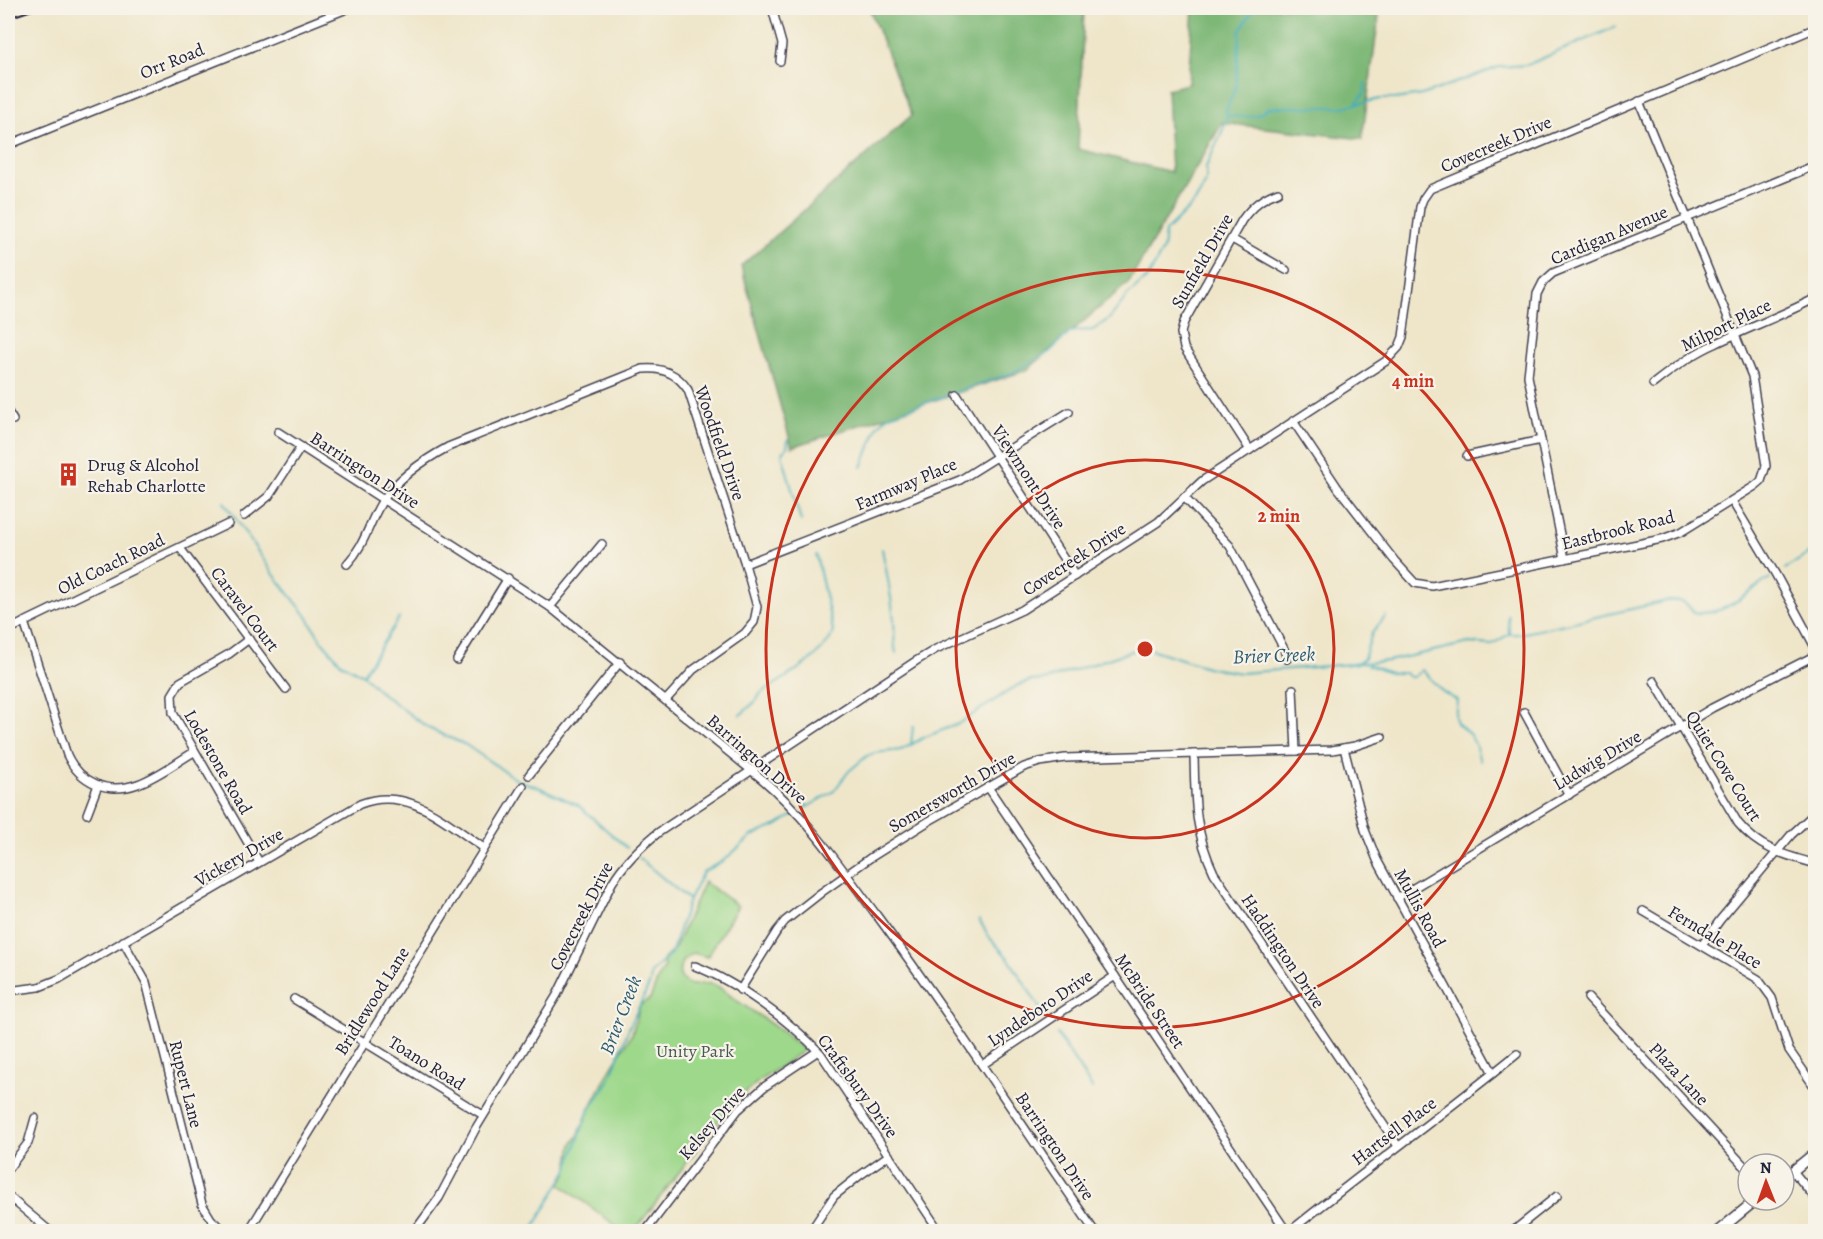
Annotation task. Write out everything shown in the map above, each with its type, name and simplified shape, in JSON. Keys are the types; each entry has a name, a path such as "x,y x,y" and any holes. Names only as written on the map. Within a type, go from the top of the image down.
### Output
{"main road":[{"path":"1796,1168 1815,1152"},
{"path":"1717,1232 1741,1212"}],"street":[{"name":"Orr Road","path":"8,145 349,8"},
{"path":"772,8 782,44 780,61"},
{"name":"Covecreek Drive","path":"414,1232 443,1191 483,1115 557,996 612,883 623,866 658,832 916,661 936,649 1022,610 1076,576 1158,522 1202,481 1386,361 1398,347 1405,327 1420,207 1430,189 1815,28"},
{"name":"Eastbrook Road","path":"1293,421 1338,488 1394,560 1415,583 1421,586 1432,586 1674,535 1761,481 1766,466 1752,376 1639,101"},
{"name":"Cardigan Avenue","path":"1565,559 1528,376 1540,285 1553,273 1815,165"},
{"name":"Sunfield Drive","path":"1250,450 1184,348 1181,333 1184,322 1253,206 1278,192"},
{"path":"1232,239 1286,270"},
{"name":"Milport Place","path":"1653,384 1701,351 1815,298"},
{"name":"Woodfield Drive","path":"347,564 361,548 383,500 419,465 448,447 643,369 654,369 674,375 688,390 756,599 755,617 745,633 693,670 666,700"},
{"name":"Viewmont Drive","path":"957,395 1076,576"},
{"path":"8,412 13,420"},
{"name":"Farmway Place","path":"745,564 960,480 1069,412"},
{"name":"Barrington Drive","path":"278,432 508,578 550,608 620,662 779,794 802,817 921,974 1095,1232"},
{"path":"1467,456 1540,440"},
{"path":"244,516 269,496 301,447"},
{"path":"1184,497 1230,546 1279,639 1287,659"},
{"path":"1732,501 1776,574 1815,649"},
{"name":"Old Coach Road","path":"8,630 228,524"},
{"path":"550,608 602,544"},
{"name":"Caravel Court","path":"180,548 286,689"},
{"path":"457,660 508,578"},
{"path":"24,622 67,755 80,774 98,785 123,789 139,784 194,752"},
{"name":"Lodestone Road","path":"249,639 215,662 186,677 175,688 172,695 172,710 259,862"},
{"name":"Ludwig Drive","path":"1398,898 1681,727 1815,655"},
{"path":"529,775 620,662"},
{"name":"Quiet Cove Court","path":"1654,681 1738,823 1757,843 1815,864"},
{"path":"1293,689 1296,751"},
{"path":"1524,712 1569,795"},
{"name":"Somersworth Drive","path":"740,990 785,921 847,875 919,827 1024,766 1056,759 1344,748 1382,737"},
{"name":"Mullis Road","path":"1344,748 1368,839 1377,860 1493,1073"},
{"name":"Haddington Drive","path":"1194,754 1197,825 1214,873 1398,1146"},
{"path":"87,814 98,785"},
{"name":"Bridlewood Lane","path":"248,1232 523,786"},
{"name":"McBride Street","path":"988,787 1288,1232"},
{"name":"Vickery Drive","path":"8,991 30,989 48,984 360,804 381,798 400,799 417,805 484,848"},
{"path":"1702,945 1797,828 1815,812"},
{"name":"Ferndale Place","path":"1643,911 1753,974 1766,987 1775,1005 1789,1050 1815,1089"},
{"name":"Rupert Lane","path":"123,941 146,982 202,1204 211,1219 224,1232"},
{"name":"Craftsbury Drive","path":"694,966 712,972 740,990 790,1025 818,1051 940,1232"},
{"name":"Lyndeboro Drive","path":"982,1065 1115,976"},
{"name":"Plaza Lane","path":"1588,998 1736,1157"},
{"name":"Toano Road","path":"294,999 483,1115"},
{"name":"Kelsey Drive","path":"645,1232 738,1110 764,1088 818,1051"},
{"name":"Hartsell Place","path":"1288,1232 1517,1054"},
{"path":"8,1169 28,1143 35,1118"},
{"path":"810,1232 834,1196 889,1155"},
{"path":"1796,1176 1815,1199"},
{"path":"8,1196 51,1232"},
{"path":"1512,1232 1557,1196"}],"green space":[{"path":"869,8 1084,8 1078,149 1171,172 1167,89 1188,84 1193,8 1380,8 1362,139 1222,123 1129,282 1027,370 792,447 741,266 912,115"},
{"name":"Unity Park","path":"704,882 738,906 707,957 694,953 686,958 680,970 681,978 692,985 709,983 719,987 804,1050 759,1081 731,1105 634,1231 623,1231 560,1184 567,1174 572,1144 611,1068 632,1034 640,1005 650,999 660,974 665,968 663,960 675,948"}],"waterway":[{"path":"862,467 878,426 889,415 1012,373 1048,353 1069,333 1093,330 1110,318 1128,295 1148,277 1163,250 1165,232 1195,202 1206,182 1206,167 1224,127 1226,110 1236,87 1240,31 1254,8"},
{"path":"1227,116 1254,116 1267,108 1275,107 1343,107 1380,99 1422,95 1499,67 1527,65 1615,27"},
{"path":"1356,103 1364,94 1365,83"},
{"path":"788,439 787,447 782,454 801,521"},
{"path":"224,502 272,572 306,615 321,640 341,663 363,675 379,691 428,728 466,745 517,780 578,805 627,848"},
{"path":"882,549 893,611 896,653"},
{"name":"Brier Creek","path":"1785,569 1816,549"},
{"path":"740,715 756,701 761,693 792,674 824,647 830,639 833,630 816,555"},
{"name":"Brier Creek","path":"804,809 833,792 849,771 867,756 901,750 925,737 958,724 1018,685 1045,680 1144,647 1210,668 1241,673 1388,661 1469,643 1491,645 1509,634 1520,634 1667,601 1682,602 1694,612 1715,611 1725,608 1770,578"},
{"path":"1508,615 1509,633"},
{"path":"1355,665 1364,659 1372,633 1386,616"},
{"path":"363,674 399,618"},
{"path":"1368,665 1390,673 1405,673 1409,677 1413,677 1422,670 1443,692 1457,700 1455,717 1457,723 1470,735 1480,761"},
{"path":"911,745 913,727"},
{"path":"802,799 808,807"},
{"name":"Brier Creek","path":"531,1232 567,1171 588,1112 609,1081 629,1028 650,983 651,973 671,954 689,900 703,872 723,861 752,836 792,816"},
{"path":"639,858 689,900"},
{"path":"979,920 990,938 1009,959 1041,1010"},
{"path":"1057,1034 1092,1088"}],"railway":[{"path":"8,18 38,8"}],"place":[{"name":"Drug & Alcohol Rehab Charlotte","path":"69,475"}]}
